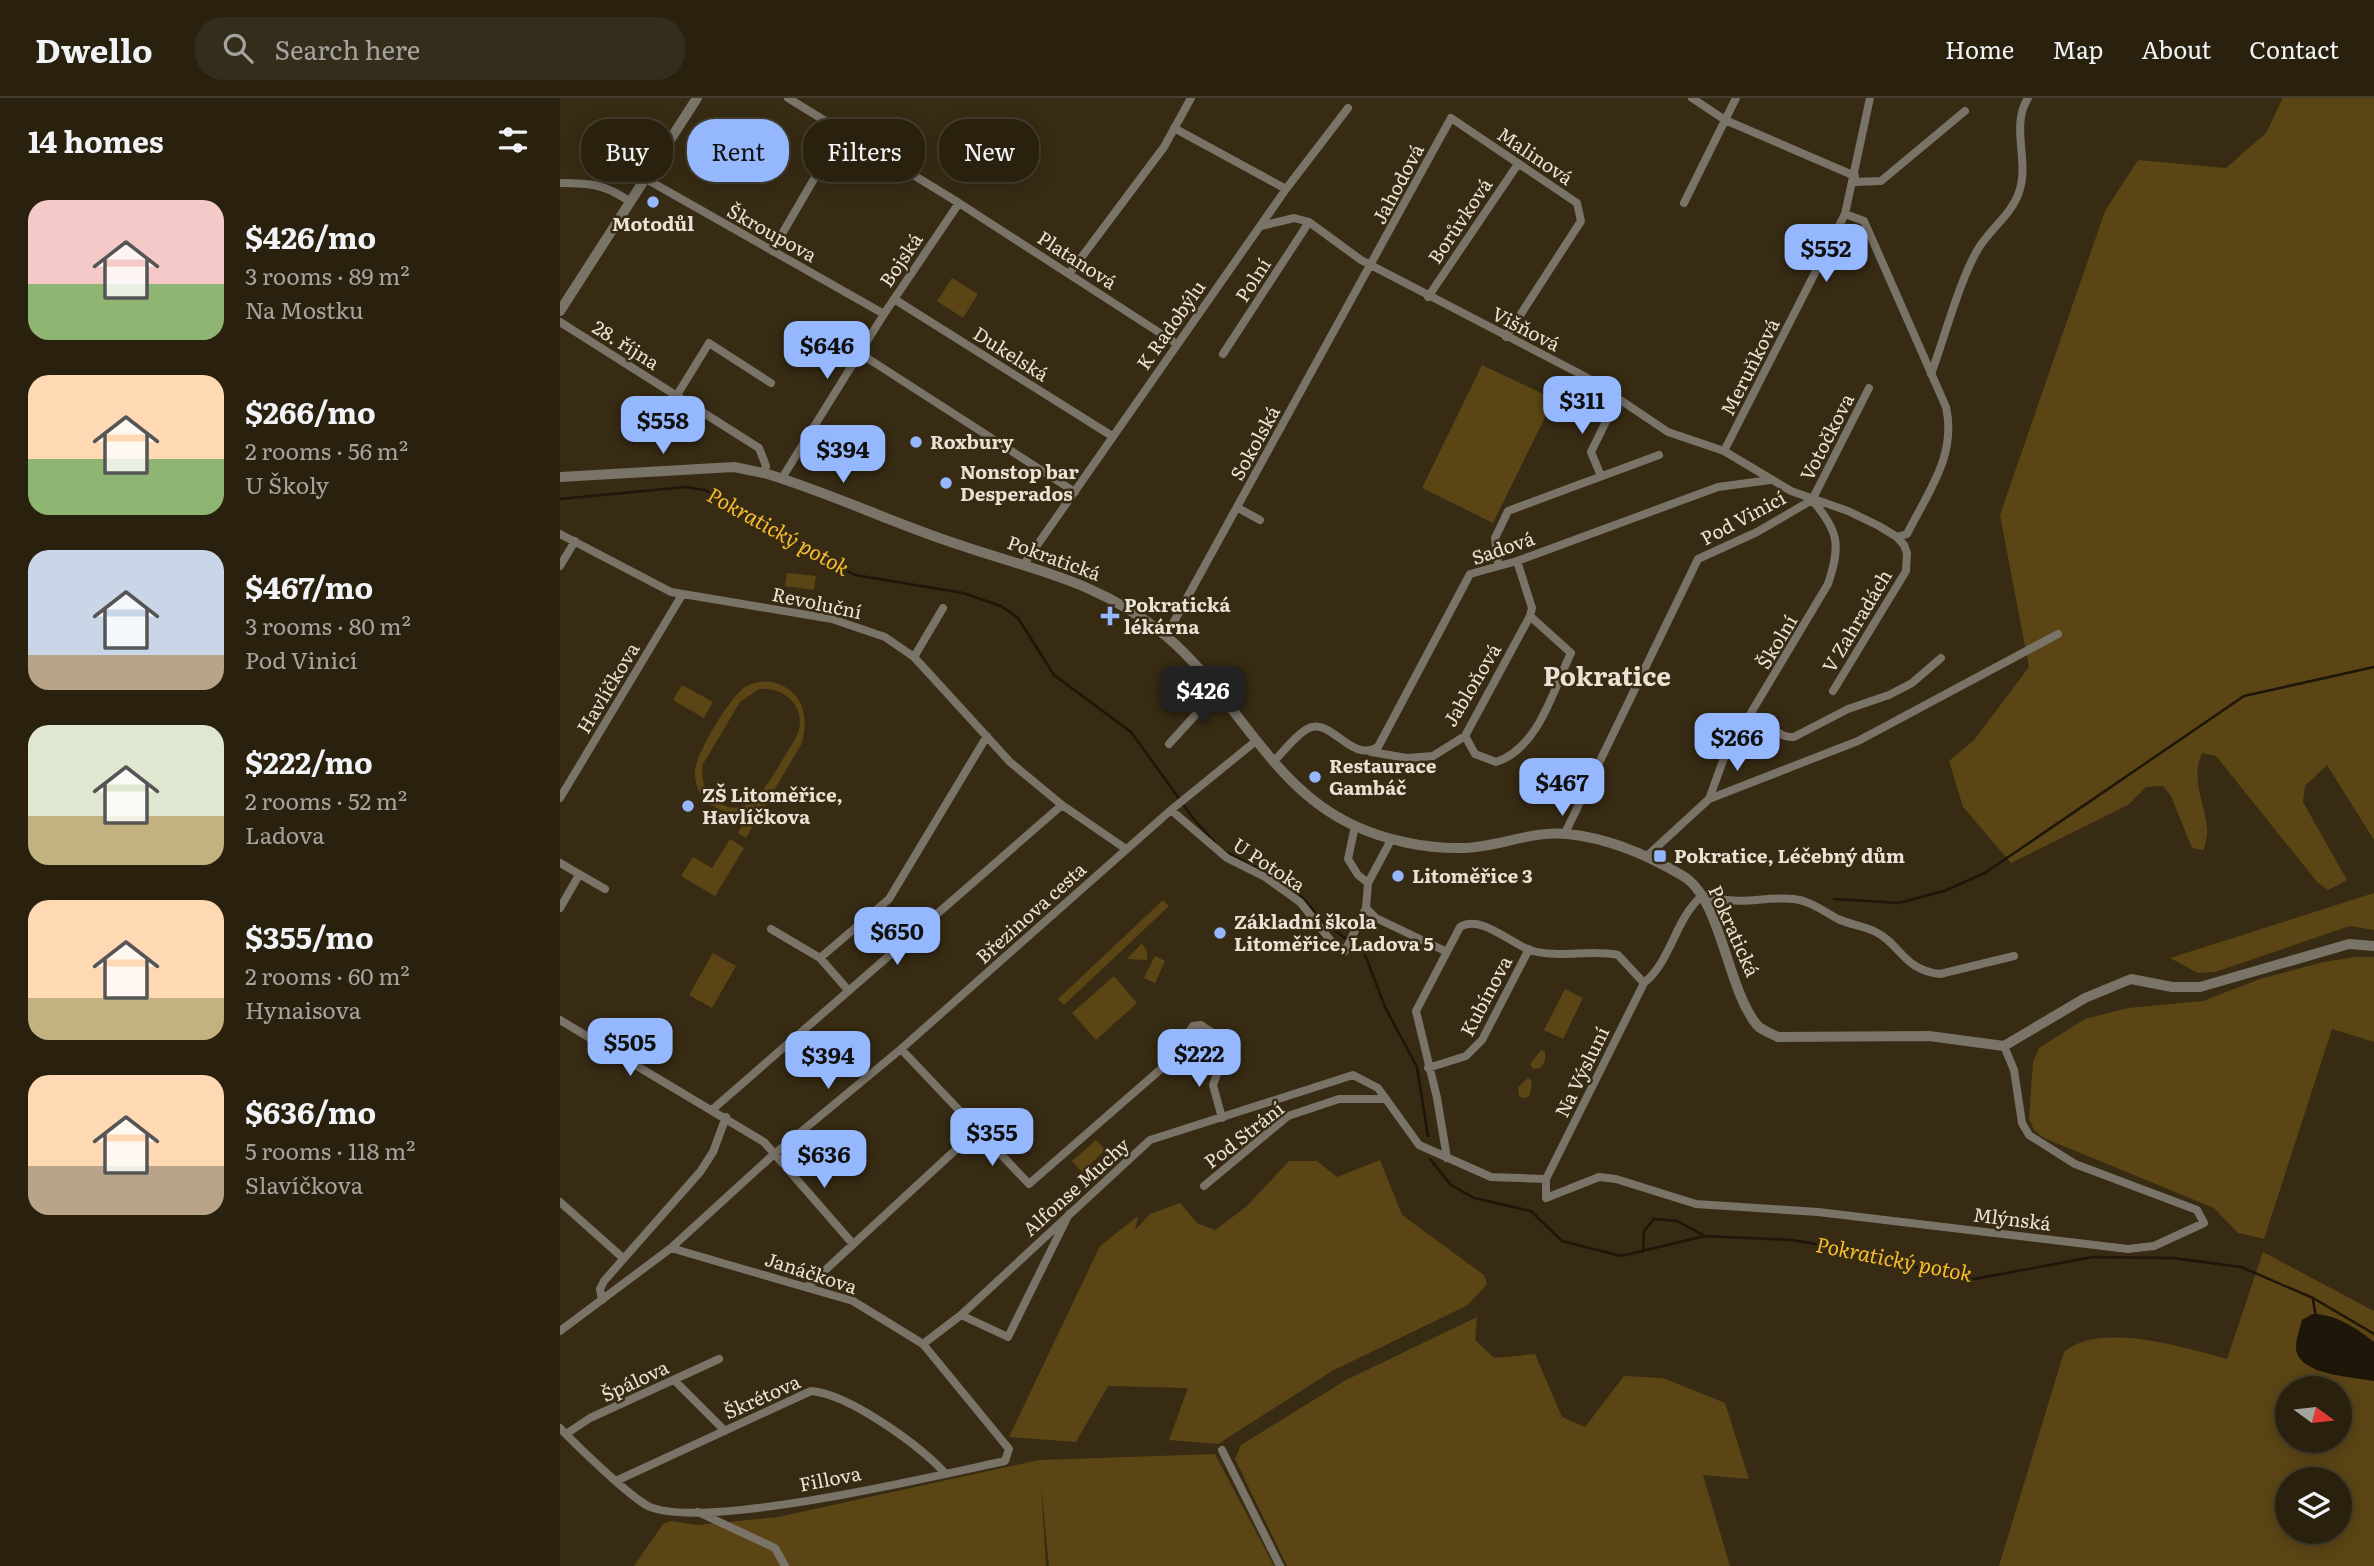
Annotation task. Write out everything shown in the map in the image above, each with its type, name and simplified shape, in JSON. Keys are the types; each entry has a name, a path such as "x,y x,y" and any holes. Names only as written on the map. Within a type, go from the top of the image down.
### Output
{"street":[{"path":"673,135 696,98"},
{"name":"Platanová","path":"788,98 822,119"},
{"path":"1069,274 1164,147 1191,98"},
{"path":"1692,98 1725,120 1854,179 1881,181 1965,111"},
{"path":"1684,203 1736,98"},
{"name":"Meruňková","path":"1724,451 1845,214 1870,98"},
{"path":"1931,374 1978,249 2019,193 2024,165 2020,138 2024,105 2028,98"},
{"name":"K Radobýlu","path":"1024,564 1286,189 1348,108"},
{"name":"Malinová","path":"1451,118 1577,203 1581,220 1506,337"},
{"name":"Jahodová","path":"1372,265 1451,118"},
{"path":"1174,128 1286,189"},
{"name":"Borůvková","path":"1428,297 1518,164"},
{"path":"560,311 644,182"},
{"name":"Škroupova","path":"651,182 884,314"},
{"path":"772,251 812,182"},
{"name":"Platanová","path":"925,182 1177,344"},
{"path":"560,183 595,183 614,190 630,202"},
{"name":"Bojská","path":"782,478 884,314 959,203"},
{"path":"1812,500 1848,510 1897,537 1907,534 1948,449 1950,424 1946,407 1864,221 1845,214"},
{"path":"1261,226 1294,218 1309,222"},
{"name":"Višňová","path":"1309,222 1372,265 1428,297 1575,371 1668,432 1724,451 1770,480 1812,500"},
{"name":"Polní","path":"1223,354 1309,222"},
{"name":"Sokolská","path":"1166,636 1372,265"},
{"name":"Dukelská","path":"894,299 1112,436"},
{"name":"28. října","path":"560,322 759,447 766,466 764,473"},
{"path":"677,396 709,343 771,383"},
{"path":"861,354 1075,492"},
{"name":"Votočkova","path":"1812,500 1869,388"},
{"path":"1601,476 1591,452 1617,399"},
{"path":"1498,565 1495,538 1508,511 1658,455"},
{"name":"Pokratická","path":"560,477 734,467 764,473 951,543 1088,586 1166,636 1201,668 1302,793 1355,827 1391,840 1462,848 1565,833 1625,847 1688,879 1703,895 1732,974 1754,1019 1758,1026 1778,1037 1929,1036 2004,1046"},
{"name":"Sadová","path":"1371,752 1383,742 1470,574 1517,561 1718,487 1770,480"},
{"name":"Školní","path":"1709,799 1724,758 1824,594 1833,571 1837,539 1827,517 1812,500"},
{"name":"Pod Vinicí","path":"1565,833 1698,559 1757,532 1812,500"},
{"path":"1238,508 1260,520"},
{"name":"Revoluční","path":"560,534 660,588 682,595 851,623 885,637 914,657 1010,762 1062,805 1126,849"},
{"name":"V Zahradách","path":"1833,691 1906,571 1907,553 1897,537"},
{"path":"560,566 575,541"},
{"path":"1465,736 1475,754 1489,762 1503,760 1520,750 1533,733 1571,653 1530,616 1532,608 1517,561"},
{"name":"Havlíčkova","path":"560,798 682,595"},
{"path":"914,657 943,608"},
{"name":"Jabloňová","path":"1371,752 1407,758 1433,756 1465,736 1530,616"},
{"path":"1647,856 1709,799 1858,741 2058,635"},
{"path":"1747,722 1765,722 1785,736 1794,737 1848,709 1889,695 1912,683 1941,658"},
{"path":"1169,744 1218,690"},
{"path":"1275,761 1305,730 1313,726 1327,730 1357,750 1371,752"},
{"path":"820,958 889,899 987,736"},
{"name":"Březinova cesta","path":"560,1331 671,1248 773,1155 901,1049 1126,849 1257,740"},
{"path":"713,1109 1062,805"},
{"name":"U Potoka","path":"1171,810 1227,858 1265,877 1300,902 1331,941 1347,949 1366,908"},
{"path":"1355,827 1348,859 1358,875 1368,883"},
{"path":"1391,840 1368,883 1366,908 1376,918 1445,951"},
{"path":"560,863 605,889"},
{"path":"560,908 579,875"},
{"path":"1703,895 1733,903 1793,899 1815,906 1841,920 1874,931 1908,963 1930,973 1940,974 2014,956"},
{"name":"Na Výsluní","path":"1546,1180 1644,983 1658,969 1691,905 1703,895"},
{"path":"1546,1180 1499,1179 1447,1158 1416,1011 1445,951 1460,927 1471,923 1529,949 1545,953 1610,954 1623,958 1644,983"},
{"path":"771,929 820,958 848,990"},
{"path":"2004,1046 2085,998 2131,979 2172,987 2200,987 2349,944 2374,946"},
{"name":"Kubínova","path":"1428,1068 1474,1051 1529,949"},
{"path":"561,1022 713,1109 764,1142 853,1244"},
{"path":"901,1049 1029,1184 1169,1062 1193,1026 1202,1025 1222,1037 1226,1047 1213,1085 1222,1118"},
{"name":"Mlýnská","path":"1546,1180 1546,1198 1599,1177 1616,1179 1696,1204 1818,1212 2128,1249 2154,1246 2204,1223 2196,1210 2075,1164 2029,1135 2022,1123 2014,1069 2004,1046"},
{"name":"Alfonse Muchy","path":"923,1344 961,1315 1150,1140 1353,1075 1378,1088 1419,1145 1447,1158"},
{"name":"Pod Strání","path":"1204,1186 1288,1116 1339,1099 1386,1099"},
{"path":"602,1300 601,1285 708,1162 726,1117"},
{"path":"808,1286 976,1131"},
{"path":"560,1202 623,1258"},
{"path":"961,1315 1008,1337 1070,1212"},
{"name":"Janáčkova","path":"671,1248 853,1301 923,1344 1009,1450"},
{"name":"Špálova","path":"648,1506 563,1432 719,1359"},
{"path":"674,1380 725,1431"},
{"name":"Škrétova","path":"618,1480 811,1391 830,1392 934,1461 945,1474"},
{"name":"Fillova","path":"648,1506 674,1512 749,1510 1005,1461 1009,1450"},
{"path":"1222,1450 1280,1566"},
{"path":"695,1511 775,1548 785,1566"}],"shaded area":[{"path":"2283,98 2374,98 2374,840 2327,765 2305,786 2303,802 2347,880 2328,890 2318,883 2216,756 2202,753 2197,772 2207,829 2204,850 2192,848 2171,796 2163,786 2146,787 2128,805 2011,863 1963,807 1949,761 1974,740 2029,667 2000,515 2105,211 2138,160 2226,168 2266,133"},
{"path":"952,278 978,294 963,318 937,301"},
{"path":"1482,365 1554,399 1493,523 1422,488"},
{"path":"787,573 816,576 814,590 785,586"},
{"path":"771,682 782,685 797,697 804,713 804,733 802,743 746,838 738,833 751,811 730,812 712,805 699,791 695,770 708,738 731,702 748,685","holes":["759,689 785,695 796,707 800,724 798,733 760,793 744,806 725,806 714,799 705,787 703,764 740,702"]},
{"path":"682,685 713,702 704,718 673,700"},
{"path":"730,839 744,848 715,896 681,876 693,857 712,868"},
{"path":"2374,893 2374,930 2350,926 2215,972 2198,973 2170,958"},
{"path":"1163,900 1169,906 1064,1005 1058,999"},
{"path":"1142,943 1147,951 1147,960 1127,959"},
{"path":"713,953 736,966 712,1008 689,995"},
{"path":"1155,956 1165,961 1155,983 1144,978"},
{"path":"2374,957 2374,1042 2332,1029 2264,1239 2238,1233 2214,1208 2044,1138 2034,1130 2029,1119 2033,1062 2039,1048 2085,1019 2128,1008 2203,1001 2260,979 2323,962"},
{"path":"1114,976 1137,1003 1096,1040 1072,1013"},
{"path":"1565,989 1583,998 1563,1039 1544,1030"},
{"path":"1541,1050 1545,1052 1545,1061 1540,1068 1533,1069 1530,1064"},
{"path":"1528,1078 1532,1081 1530,1095 1526,1098 1519,1097 1518,1087"},
{"path":"1096,1140 1105,1150 1082,1172 1072,1161"},
{"path":"1380,1160 1402,1215 1484,1275 1487,1284 1468,1305 1332,1371 1218,1444 1169,1440 1188,1388 1108,1386 1076,1442 1009,1437 1100,1246 1138,1216 1135,1230 1150,1214 1180,1203 1197,1223 1215,1230 1246,1207 1289,1161 1317,1161 1337,1177"},
{"path":"2263,1252 2374,1311 2374,1342 2340,1320 2320,1315 2302,1320 2315,1370 2347,1376 2275,1376 2275,1453 2352,1453 2352,1377 2374,1381 2374,1566 1999,1566 2064,1352 2080,1343 2099,1338 2144,1340 2227,1359"},
{"path":"2312,1314 2328,1316 2344,1322 2374,1342 2374,1381 2328,1373 2306,1364 2299,1357 2296,1348 2302,1320"},
{"path":"1477,1317 1475,1340 1494,1358 1535,1354 1562,1417 1585,1427 1624,1376 1663,1378 1725,1403 1749,1479 1703,1475 1730,1566 1287,1566 1235,1459 1241,1445 1346,1380"},
{"path":"1215,1454 1274,1566 1049,1566 1041,1484 1046,1566 634,1566 663,1524 671,1521 697,1525 778,1517 1039,1460"}],"waterway":[{"name":"Pokratický potok","path":"560,499 685,487 705,490 855,575 963,593 1001,606 1018,618 1054,675 1131,732 1193,818 1216,844"},
{"path":"1834,899 1899,903 1944,891 1985,873 2244,696 2374,667"},
{"name":"Pokratický potok","path":"1224,851 1264,871 1303,898 1322,921 1364,952 1385,1007 1417,1067 1428,1136"},
{"name":"Pokratický potok","path":"1430,1159 1451,1185 1474,1198 1531,1211 1562,1241 1621,1256 1705,1236 1792,1240 1856,1251 1936,1273 1974,1279 2093,1257 2173,1258 2241,1267 2313,1298 2374,1334"},
{"path":"1643,1252 1644,1231 1654,1219 1677,1221 1705,1236"},
{"path":"2313,1300 2316,1317"}],"place":[{"name":"Motodůl","path":"653,202"},
{"name":"Roxbury","path":"916,442"},
{"name":"Nonstop bar Desperados","path":"946,483"},
{"name":"Pokratická lékárna","path":"1110,616"},
{"name":"Restaurace Gambáč","path":"1315,777"},
{"name":"ZŠ Litoměřice, Havlíčkova","path":"688,806"},
{"name":"Pokratice, Léčebný dům","path":"1660,856"},
{"name":"Litoměřice 3","path":"1398,876"},
{"name":"Základní škola Litoměřice, Ladova 5","path":"1220,933"}],"district":[{"name":"Pokratice","path":"1607,677"}]}
